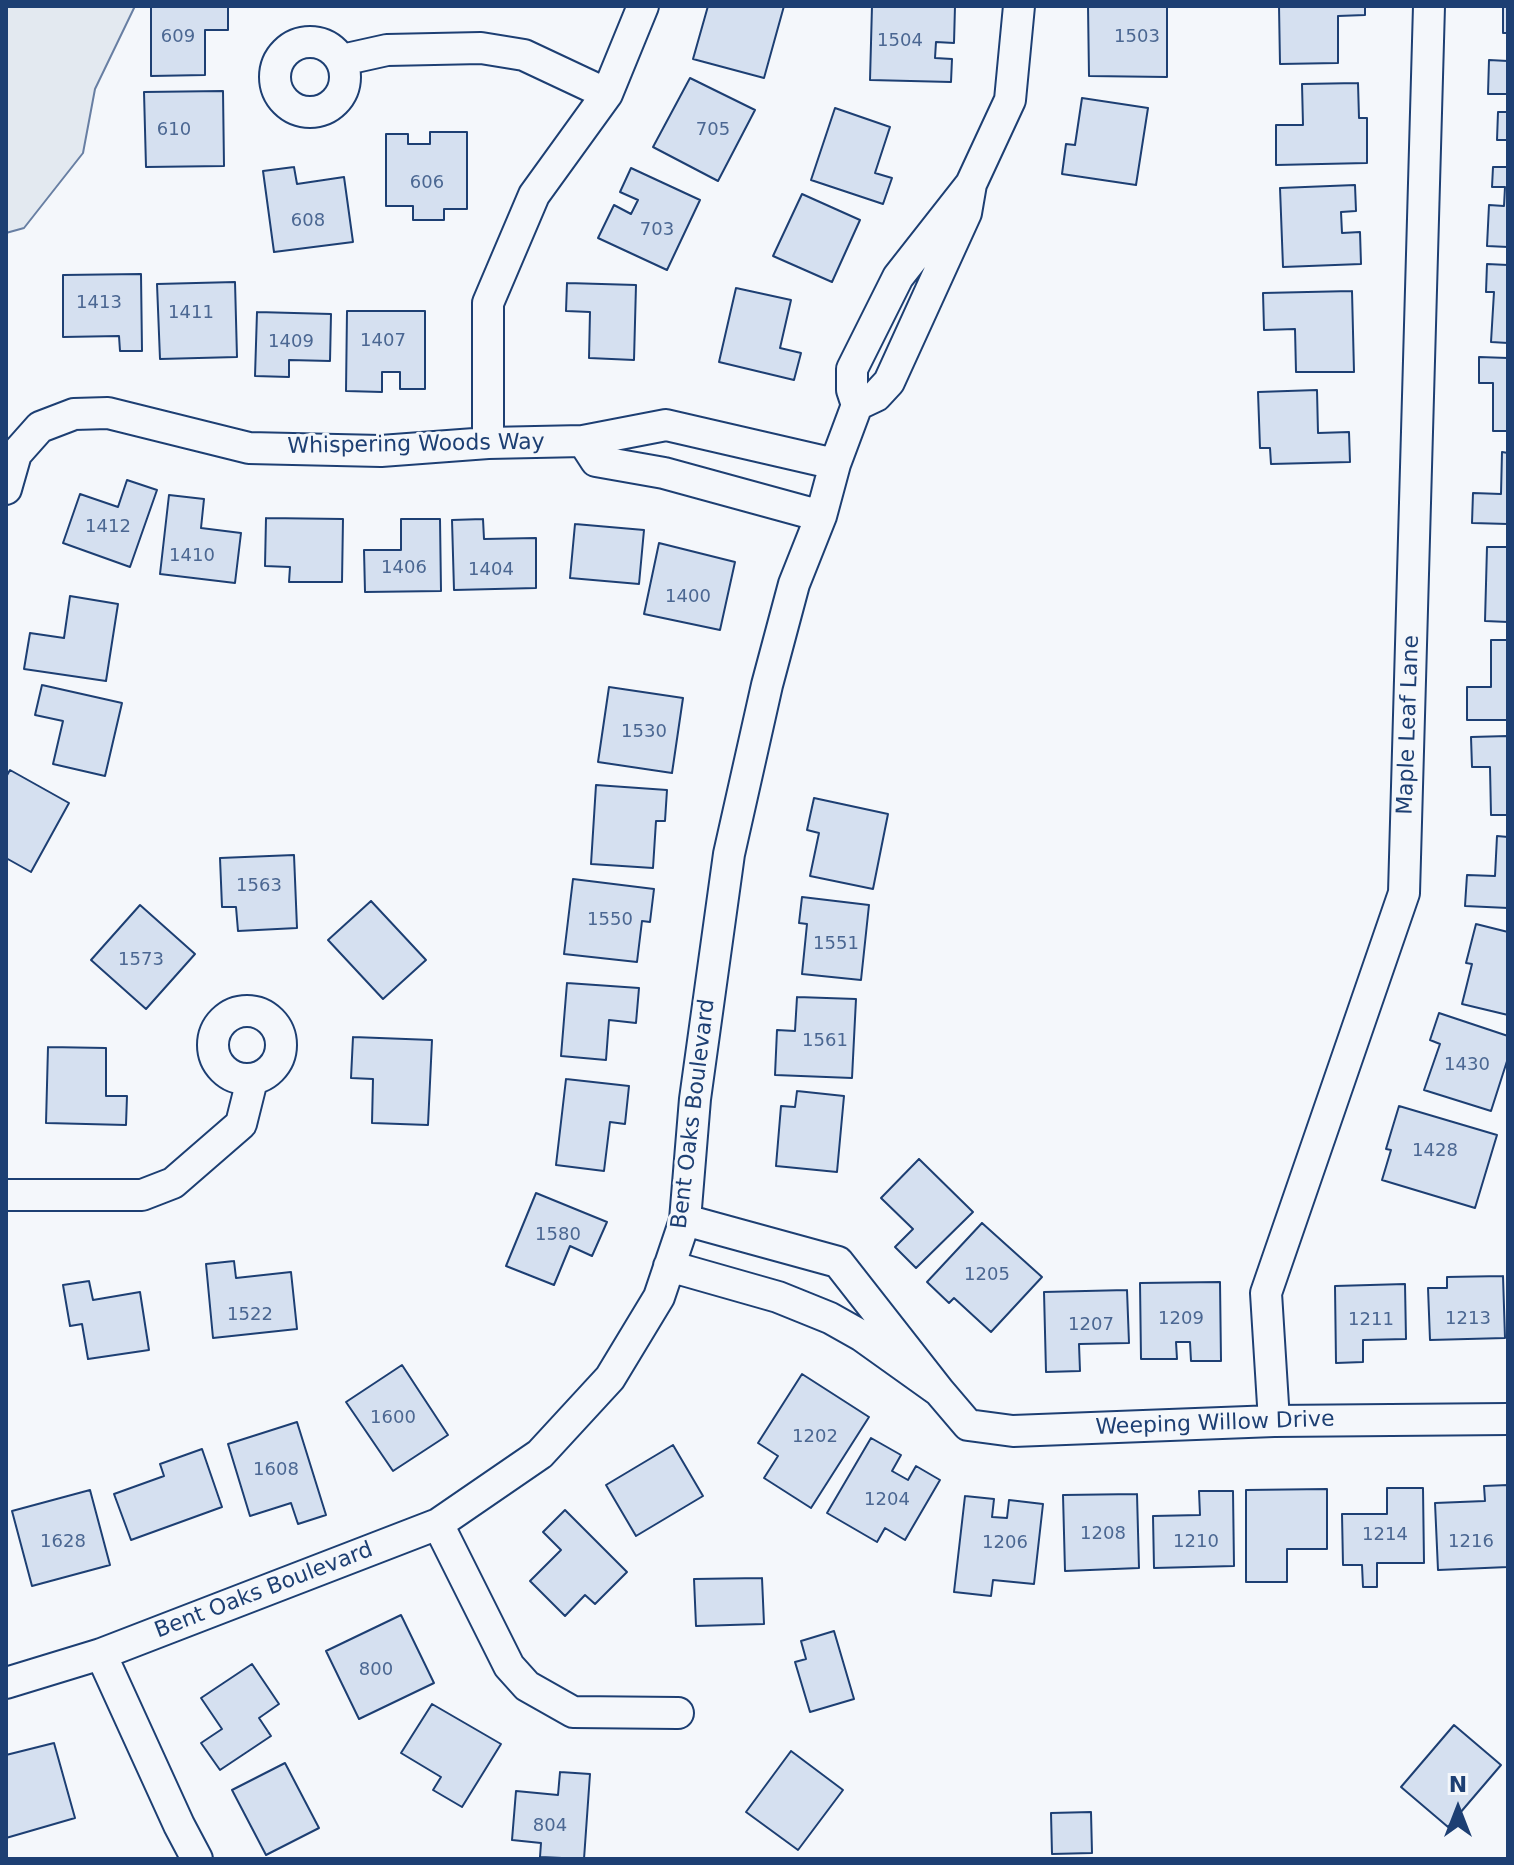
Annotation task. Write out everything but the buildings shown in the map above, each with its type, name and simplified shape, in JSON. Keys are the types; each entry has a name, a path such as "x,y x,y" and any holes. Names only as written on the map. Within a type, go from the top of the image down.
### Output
{"street":[{"path":"488,443 488,303 534,195 607,94 643,6"},
{"name":"Bent Oaks Boulevard","path":"6,1683 101,1654 438,1524 540,1454 610,1378 659,1297 685,1220 695,1099 729,854 767,685 794,584 821,516 835,464 857,405 852,390 852,369 898,277 971,184 1010,100 1019,6"},
{"name":"Maple Leaf Lane","path":"1274,1421 1266,1293 1404,893 1429,6"},
{"path":"342,60 387,50 481,48 524,55 607,94"},
{"name":"Whispering Woods Way","path":"6,489 16,454 40,427 74,414 108,413 249,448 381,451 488,443 583,441 666,425 835,464"},
{"path":"583,441 596,461 664,473 821,516"},
{"path":"6,1195 142,1195 173,1183 241,1124 252,1080"},
{"name":"Weeping Willow Drive","path":"685,1220 838,1262 968,1425 1013,1431 1274,1421 1508,1419"},
{"name":"Weeping Willow Drive","path":"669,1266 778,1297 830,1318 862,1336 939,1391"},
{"path":"438,1524 509,1666 527,1686 573,1712 678,1713"},
{"path":"101,1654 197,1859"}],"shaded area":[{"path":"6,6 135,6 95,89 83,153 24,228 6,233"}]}
